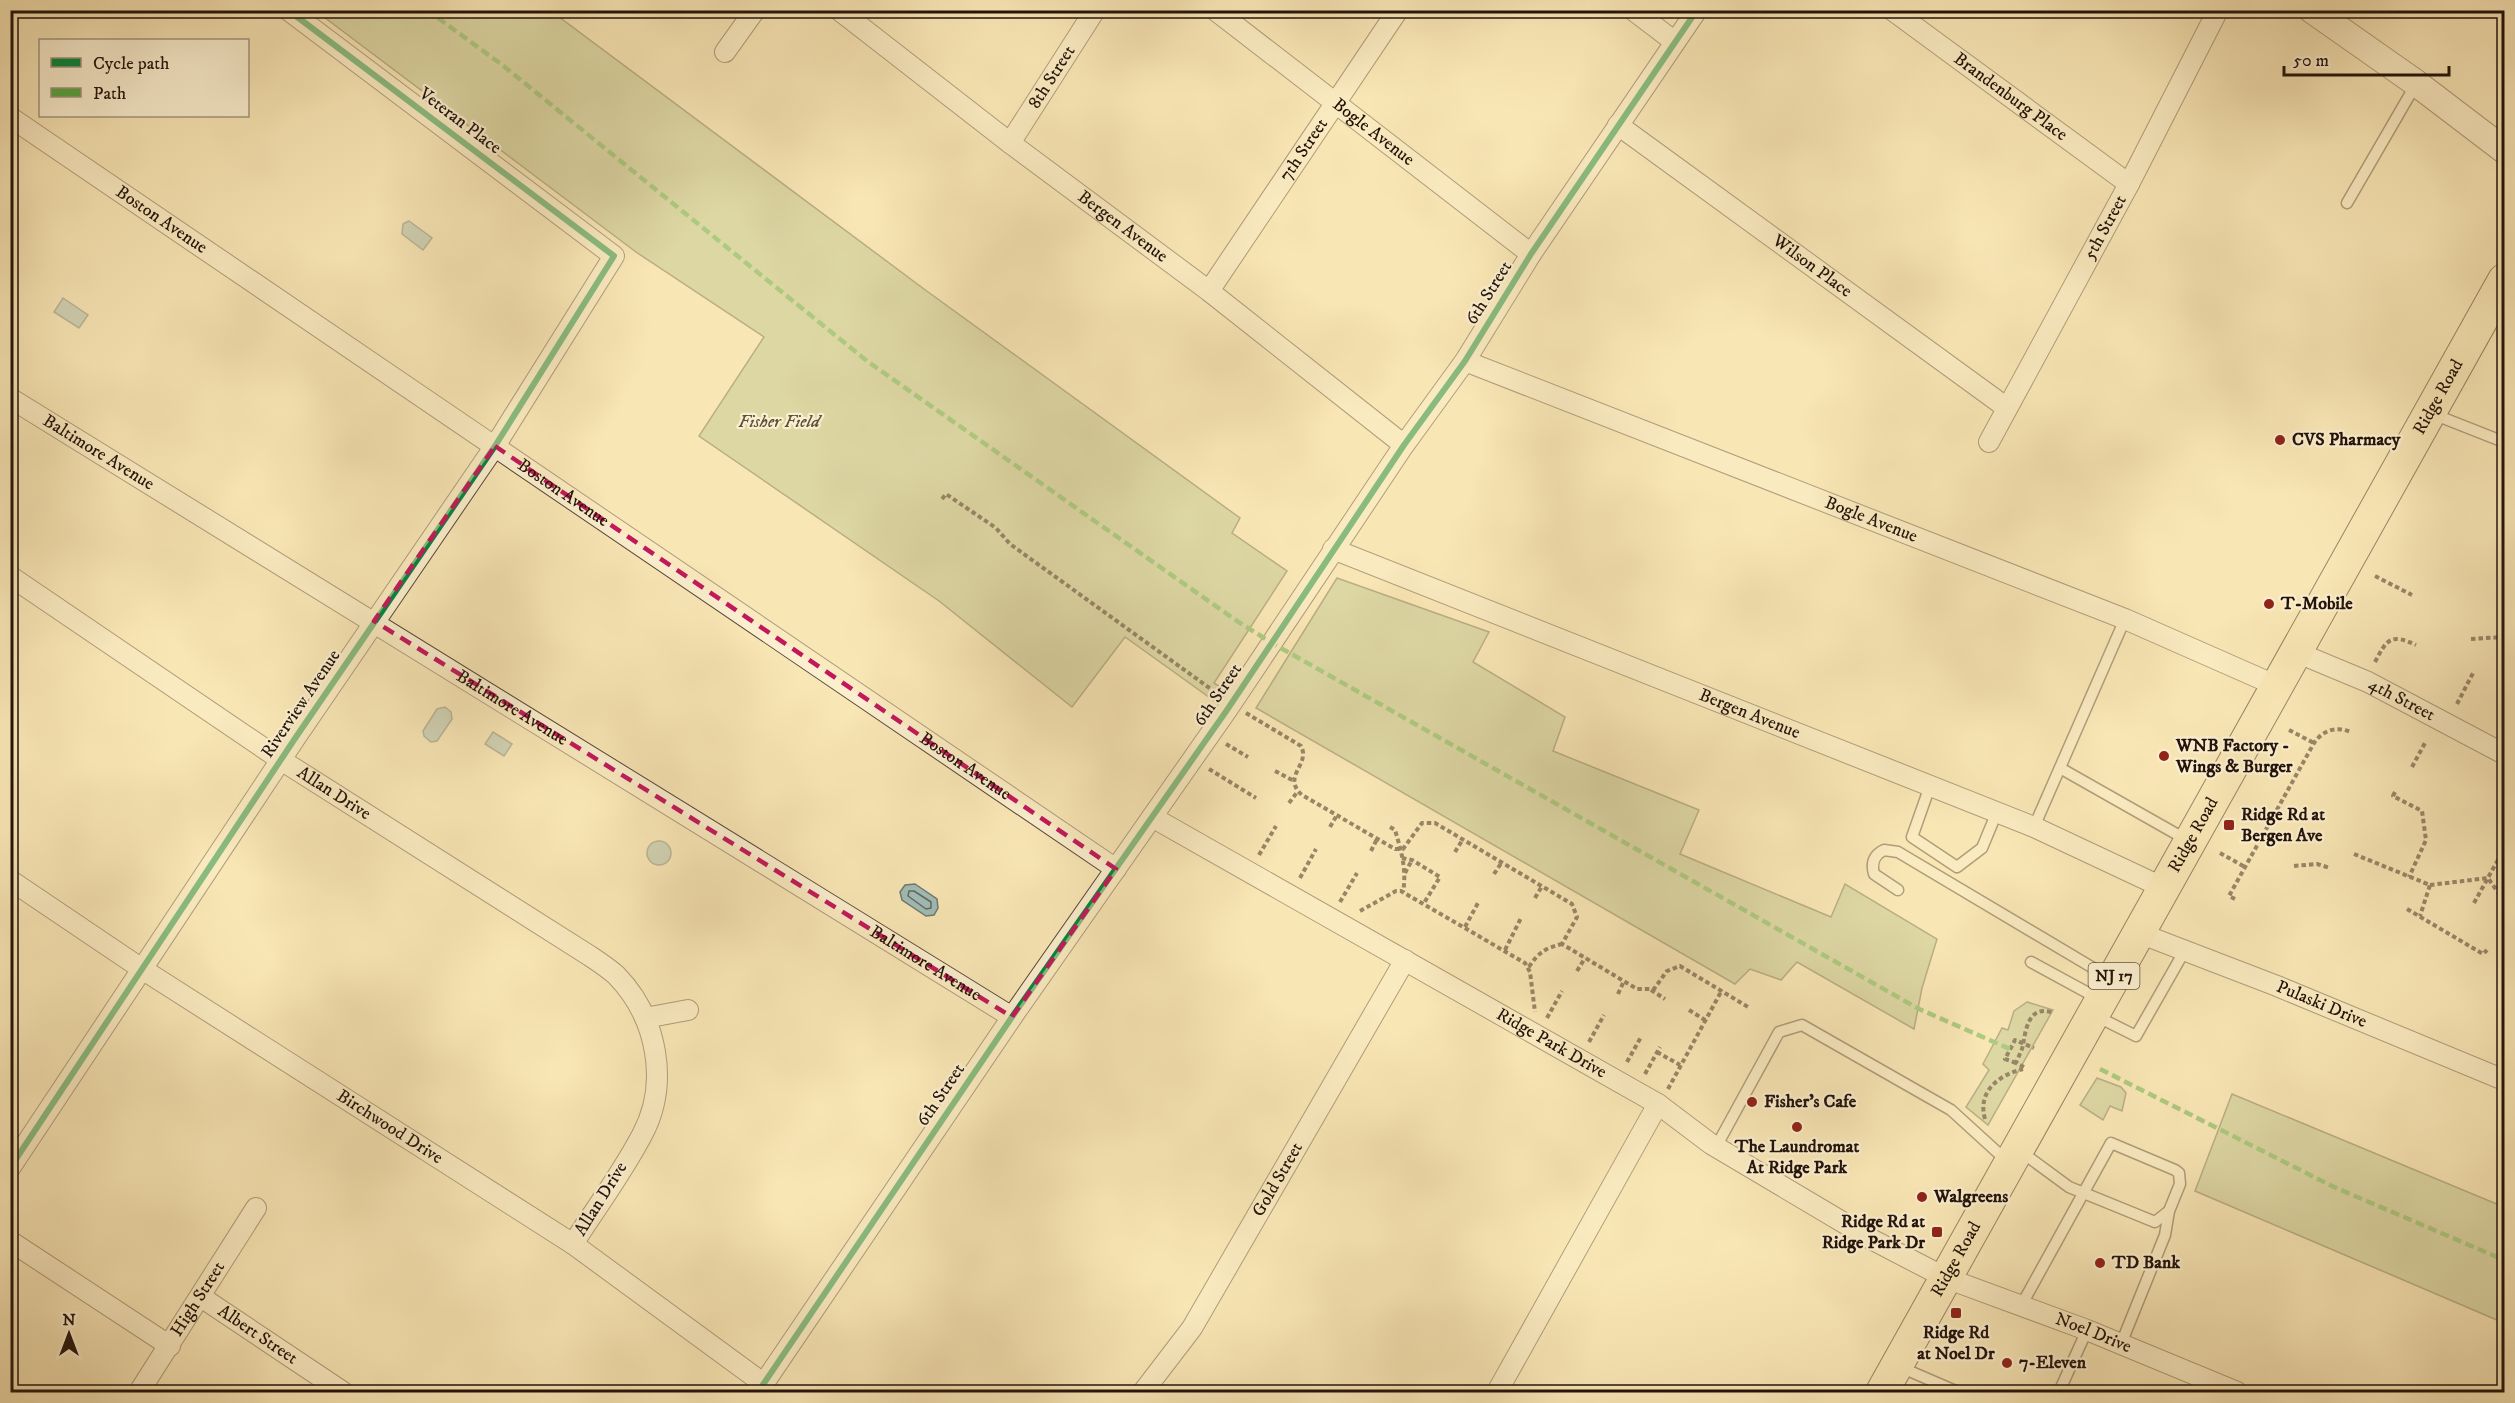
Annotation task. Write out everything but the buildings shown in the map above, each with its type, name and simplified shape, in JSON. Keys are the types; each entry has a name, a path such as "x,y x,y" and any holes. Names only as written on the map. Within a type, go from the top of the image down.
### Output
{"main road":[{"name":"Ridge Road","path":"1882,1392 2430,413 2500,298"}],"street":[{"name":"Veteran Place","path":"288,10 614,256"},
{"path":"725,52 755,10"},
{"name":"Bergen Avenue","path":"839,10 1010,143 1209,291 1404,445"},
{"name":"8th Street","path":"1010,143 1095,10"},
{"name":"Bogle Avenue","path":"1215,10 1531,254"},
{"name":"7th Street","path":"1209,291 1337,104 1398,10"},
{"path":"1633,10 1675,42"},
{"name":"6th Street","path":"761,1388 1012,1017 1152,817 1239,712 1333,549 1465,361 1531,254 1697,10"},
{"name":"Brandenburg Place","path":"1892,10 2129,184"},
{"name":"5th Street","path":"1989,442 2129,184 2217,10"},
{"path":"2312,10 2416,83 2505,150"},
{"name":"Boston Avenue","path":"10,117 1116,868"},
{"name":"Wilson Place","path":"1618,125 2007,408"},
{"name":"Riverview Avenue","path":"10,1168 374,621 495,446 614,256"},
{"name":"Bogle Avenue","path":"1465,361 2125,619 2277,686"},
{"name":"Baltimore Avenue","path":"10,398 1012,1017"},
{"name":"Bergen Avenue","path":"1333,549 2034,826 2164,888"},
{"name":"Allan Drive","path":"10,576 281,760 590,956 615,975 633,995 645,1018 656,1057 657,1082 652,1108 642,1135 573,1244"},
{"name":"4th Street","path":"2296,652 2368,682 2505,754"},
{"name":"Ridge Park Drive","path":"1152,817 1405,960 1664,1101 1716,1147 1871,1239 1946,1278"},
{"name":"Birchwood Drive","path":"10,880 142,969 573,1244 761,1388"},
{"name":"Pulaski Drive","path":"2139,933 2277,986 2505,1080"},
{"name":"Gold Street","path":"1143,1392 1192,1328 1405,960"},
{"path":"645,1018 688,1010"},
{"path":"1497,1392 1664,1101"},
{"name":"High Street","path":"139,1392 256,1208"},
{"path":"10,1241 170,1346"},
{"name":"Noel Drive","path":"1946,1278 2086,1330 2237,1392"},
{"name":"Albert Street","path":"201,1297 343,1392"}],"lane":[{"path":"2347,203 2416,83"},
{"path":"2430,413 2505,441"},
{"path":"2034,826 2125,619"},
{"path":"2060,768 2190,841"},
{"path":"1930,786 1912,837 1957,867 1982,848 1997,812"},
{"path":"1898,890 1878,879 1874,874 1874,858 1884,850 1898,852 2102,998 2136,1036 2185,950"},
{"path":"2031,962 2102,998"},
{"path":"1716,1147 1779,1032 1802,1025 1951,1110 2014,1156 2068,1186 2155,1222 2165,1235"},
{"path":"2021,1306 2111,1143 2171,1168 2178,1173 2179,1189 2169,1211 2165,1235 2121,1344"},
{"path":"2155,1222 2169,1211"},
{"path":"2059,1392 2086,1330"},
{"path":"1897,1365 1958,1392"}],"path":[{"path":"942,499 946,494 996,528 1010,544 1239,712 1301,746 1303,755 1294,781"},
{"path":"2375,576 2412,595"},
{"path":"2471,639 2505,637"},
{"path":"2375,662 2384,646 2392,639 2401,638 2416,645"},
{"path":"2457,704 2473,673"},
{"path":"2235,899 2229,896 2313,743 2327,731 2336,729 2351,732"},
{"path":"2289,730 2313,743"},
{"path":"1220,752 1230,736"},
{"path":"2412,767 2426,741"},
{"path":"1225,744 1248,757"},
{"path":"1202,778 1214,760"},
{"path":"1209,769 1256,798"},
{"path":"1275,771 1294,781 1298,791 1395,849 1401,849 1406,845 1419,825 1427,821 1435,823 1569,902 1576,912 1575,921 1562,944"},
{"path":"1289,804 1298,791"},
{"path":"2395,792 2393,796 2422,811 2426,840 2409,877"},
{"path":"1330,827 1337,815"},
{"path":"1248,853 1257,858 1276,826"},
{"path":"1390,827 1395,830 1401,849 1404,874 1403,892"},
{"path":"1371,851 1377,839"},
{"path":"1455,852 1463,839"},
{"path":"1298,882 1316,849"},
{"path":"2474,903 2505,849"},
{"path":"2220,853 2245,867"},
{"path":"2354,854 2430,885 2488,878"},
{"path":"1402,858 1412,860 1440,877 1424,903"},
{"path":"1404,874 1412,860"},
{"path":"1494,874 1502,862"},
{"path":"2294,866 2317,864 2330,868"},
{"path":"1347,910 1339,905 1358,873"},
{"path":"2488,878 2505,901"},
{"path":"2420,916 2430,885"},
{"path":"1536,898 1542,886"},
{"path":"1353,911 1361,910 1396,891 1403,892 1424,903 1522,960 1528,967 1536,1014 1554,1026"},
{"path":"1465,927 1479,901"},
{"path":"2407,909 2484,954 2487,950"},
{"path":"1505,950 1521,918"},
{"path":"1528,967 1546,948 1562,944 1624,981 1642,990 1651,990 1665,999"},
{"path":"1577,970 1585,958"},
{"path":"1651,990 1667,970 1680,966 1748,1007"},
{"path":"1618,994 1624,981"},
{"path":"1664,1101 1680,1065 1722,990"},
{"path":"1545,1021 1562,991"},
{"path":"1689,1010 1706,1020"},
{"path":"2016,1063 2024,1043 2026,1024 2038,1012 2047,1010 2054,1012"},
{"path":"1580,1038 1591,1043 1604,1016"},
{"path":"1641,1037 1625,1060 1653,1079"},
{"path":"1993,1124 1986,1120 1984,1115 1984,1104 1990,1087 2004,1074 2023,1068 2005,1059 2015,1040 2034,1048"},
{"path":"1645,1074 1660,1047"},
{"path":"1657,1052 1680,1065"},
{"path":"1660,1084 1664,1101"}],"highlighted area":[{"path":"495,446 1116,869 1012,1017 374,621"}],"green space":[{"name":"Fisher Field","path":"316,11 551,11 924,289 1240,518 1232,533 1287,571 1214,683 1236,697 1227,710 1125,637 1072,707 939,601 699,436 764,337 636,252"},
{"path":"1337,578 1489,632 1473,662 1565,717 1553,751 1699,810 1680,854 1831,917 1845,884 1937,939 1922,988 1914,1029 1797,962 1781,980 1750,969 1735,984 1256,708"},
{"path":"2027,1002 2053,1010 1988,1125 1966,1107 1989,1070 1983,1064 2002,1028 2008,1030 2014,1011"},
{"path":"2097,1078 2121,1087 2126,1093 2122,1111 2110,1106 2103,1120 2080,1105"},
{"path":"2232,1094 2504,1207 2504,1323 2195,1191"}],"water":[{"path":"409,221 432,238 423,250 402,234 403,224"},
{"path":"63,298 88,315 79,328 54,312"},
{"path":"445,707 451,712 452,719 437,741 431,742 424,736 423,731 437,709"},
{"path":"493,732 512,744 504,756 485,744"},
{"path":"659,841 667,845 671,853 667,861 659,865 651,861 647,853 651,845"},
{"path":"915,884 937,899 938,908 934,915 926,916 902,900 900,892 905,885"}],"marked path":[{"path":"427,10 501,64 867,361 1237,621 1272,643 1919,1009 2010,1049"},
{"path":"2100,1069 2334,1187 2504,1260"}],"cycle path":[{"path":"10,1168 296,737 495,446 614,256 288,10"},
{"path":"758,1392 1012,1017 1227,710 1404,445 1465,361 1531,254 1697,10"}],"place":[{"name":"CVS Pharmacy","path":"2280,440"},
{"name":"T-Mobile","path":"2269,604"},
{"name":"WNB Factory - Wings & Burger","path":"2164,756"},
{"name":"Ridge Rd at Bergen Ave","path":"2229,825"},
{"name":"Fisher's Cafe","path":"1752,1102"},
{"name":"The Laundromat At Ridge Park","path":"1797,1127"},
{"name":"Walgreens","path":"1922,1197"},
{"name":"Ridge Rd at Ridge Park Dr","path":"1937,1232"},
{"name":"TD Bank","path":"2100,1263"},
{"name":"Ridge Rd at Noel Dr","path":"1956,1313"},
{"name":"7-Eleven","path":"2007,1363"}]}
